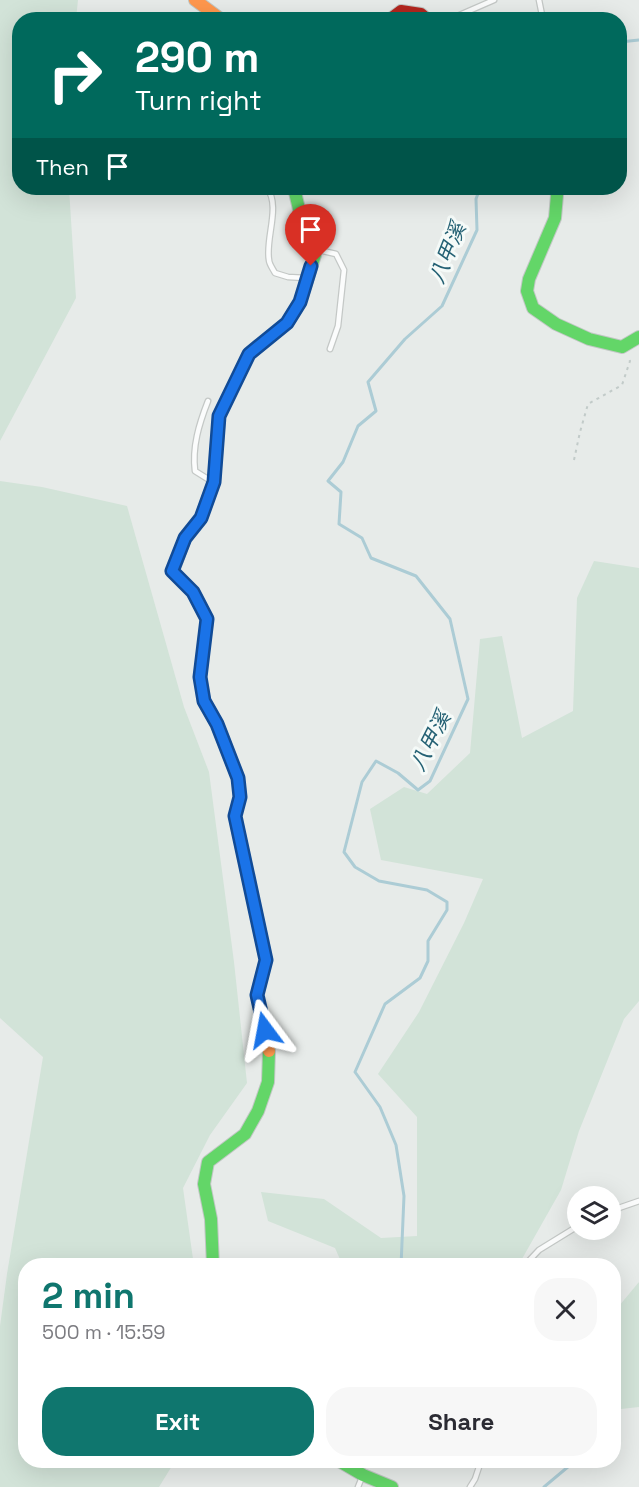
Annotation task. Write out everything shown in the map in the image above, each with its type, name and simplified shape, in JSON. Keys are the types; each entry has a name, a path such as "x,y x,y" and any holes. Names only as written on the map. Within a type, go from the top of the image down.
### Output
{"street":[{"path":"195,0 211,12"},
{"path":"213,1258 211,1219 204,1184 208,1162 245,1134 258,1111 268,1082 269,1048 257,995 266,960 235,816 240,797 238,778 217,724 204,701 200,677 207,619 193,592 172,571 185,538 201,518 214,482 219,416 249,354 287,323 300,302 308,278 315,255 305,234 296,195"},
{"path":"557,195 555,218 529,279 527,291 533,308 556,324 589,339 622,347 639,338"},
{"path":"352,1468 392,1487"}],"lane":[{"path":"466,12 494,0"},
{"path":"271,195 273,208 269,261 275,273 288,277 308,278"},
{"path":"312,248 336,254 344,270 338,326 330,349"},
{"path":"208,401 199,425 194,458 195,471 214,482"},
{"path":"621,1207 639,1201"},
{"path":"531,1258 538,1250 567,1233"},
{"path":"470,1487 479,1468"},
{"path":"358,1487 363,1474"}],"path":[{"path":"574,460 588,404 622,385 630,361 622,347"}],"green space":[{"path":"0,0 78,0 77,12 12,12 12,195 69,195 76,298 0,441"},
{"path":"0,481 42,487 127,506 184,707 209,772 247,1083 210,1135 183,1188 193,1258 18,1258 18,1468 171,1468 159,1487 0,1487 0,1326 43,1057 0,1018"},
{"path":"594,561 639,568 639,1001 624,1019 579,1131 561,1190 523,1258 339,1258 335,1248 268,1221 261,1192 324,1199 381,1238 417,1236 417,1117 378,1074 419,1012 464,923 483,879 381,860 370,809 404,787 427,794 470,753 480,639 502,636 522,738 573,711 577,598"},
{"path":"639,1282 639,1407 621,1409 621,1304"}],"waterway":[{"name":"八甲溪","path":"627,41 639,40"},
{"name":"八甲溪","path":"401,1258 404,1196 396,1145 380,1107 355,1072 385,1004 420,978 428,961 428,941 447,910 447,902 427,890 379,881 355,867 344,852 362,782 376,761 398,773 418,790 430,781 468,699 450,619 416,576 371,558 362,538 339,524 341,492 328,481 343,462 358,426 376,411 368,382 405,339 442,306 477,230 477,195"},
{"name":"八甲溪","path":"544,1487 567,1468"}],"traffic: fast":[{"path":"255,349 287,323 300,302 315,255 305,234 296,195"},
{"path":"557,195 555,218 529,279 527,291 533,308 556,324 589,339 622,347 639,337"},
{"path":"213,1258 211,1219 204,1184 208,1162 245,1134 258,1111 268,1082 269,1051"},
{"path":"351,1468 392,1487"}],"traffic: slow":[{"path":"195,0 211,12"},
{"path":"175,574 193,592 207,619 200,677 204,701 217,724 238,778 240,797 235,816 266,960 257,995 269,1051"}],"traffic: jam":[{"path":"400,12 408,12"},
{"path":"175,574 173,571 185,538 201,518 214,482 219,416 249,354 255,349"}],"route":[{"path":"265,1030 257,995 266,960 235,816 240,797 238,778 217,724 204,701 200,677 207,619 193,592 172,571 185,538 201,518 214,482 219,416 249,354 287,323 300,302 311,266"}]}
